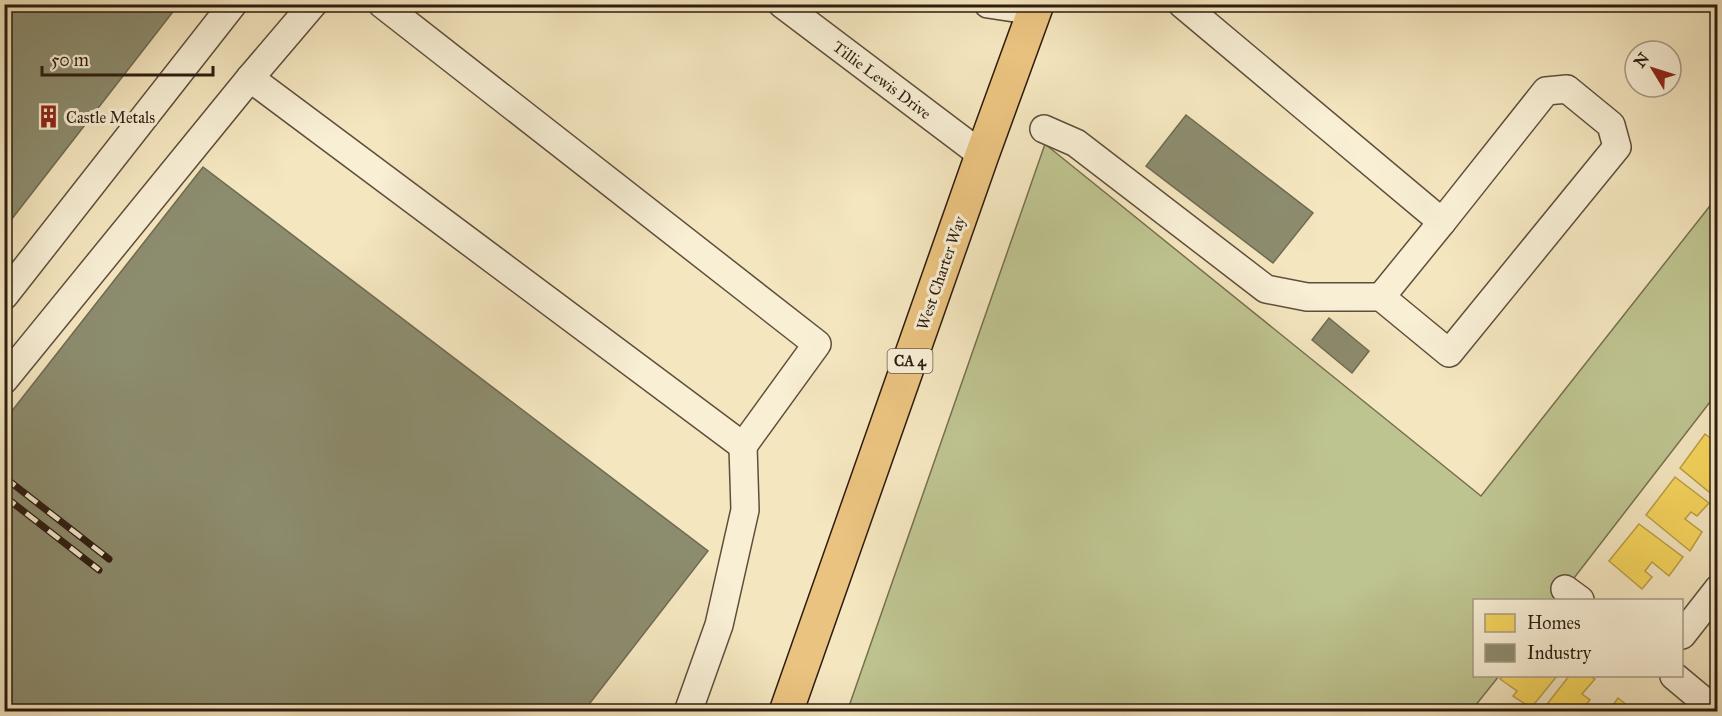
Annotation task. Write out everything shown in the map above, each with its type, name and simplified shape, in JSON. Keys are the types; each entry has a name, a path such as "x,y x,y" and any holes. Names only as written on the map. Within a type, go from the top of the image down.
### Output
{"highway":[{"name":"West Charter Way","path":"786,711 1036,8"}],"street":[{"path":"4,296 232,4"},
{"path":"4,380 313,4"},
{"path":"382,4 817,344 743,446 745,510 719,625 688,711"},
{"name":"Tillie Lewis Drive","path":"782,4 982,155"},
{"path":"988,4 1036,8"},
{"path":"1182,4 1442,222"},
{"path":"250,78 743,446"},
{"path":"1044,129 1076,142 1266,289 1307,297 1381,297 1449,353 1617,147 1611,125 1567,89 1546,91 1381,297"},
{"path":"1683,634 1718,589"},
{"path":"1676,677 1717,711"}],"green space":[{"path":"1045,144 1481,496 1717,197 1717,393 1558,599 1473,599 1473,677 1498,677 1471,711 847,712"}],"building: Homes":[{"path":"1705,434 1718,444 1718,481 1709,492 1680,468"},
{"path":"1675,477 1709,503 1697,516 1691,512 1685,519 1702,532 1690,551 1646,515"},
{"path":"1639,524 1683,557 1669,576 1652,562 1645,571 1652,577 1642,589 1609,561"},
{"path":"1502,677 1556,677 1531,708 1513,696 1517,691 1500,679"},
{"path":"1568,677 1595,679 1582,694 1590,700 1585,706 1593,712 1541,712"},
{"path":"1618,698 1636,712 1608,712"}],"building: Industry":[{"name":"Castle Metals","path":"4,4 179,4 4,229"},
{"path":"1186,115 1313,213 1273,263 1146,166"},
{"path":"203,167 708,551 583,712 4,712 4,421"},
{"path":"1329,318 1369,351 1352,373 1312,340"}],"railway":[{"path":"4,477 109,559"},
{"path":"4,496 99,570"}],"place":[{"name":"Castle Metals","path":"48,117"}]}
